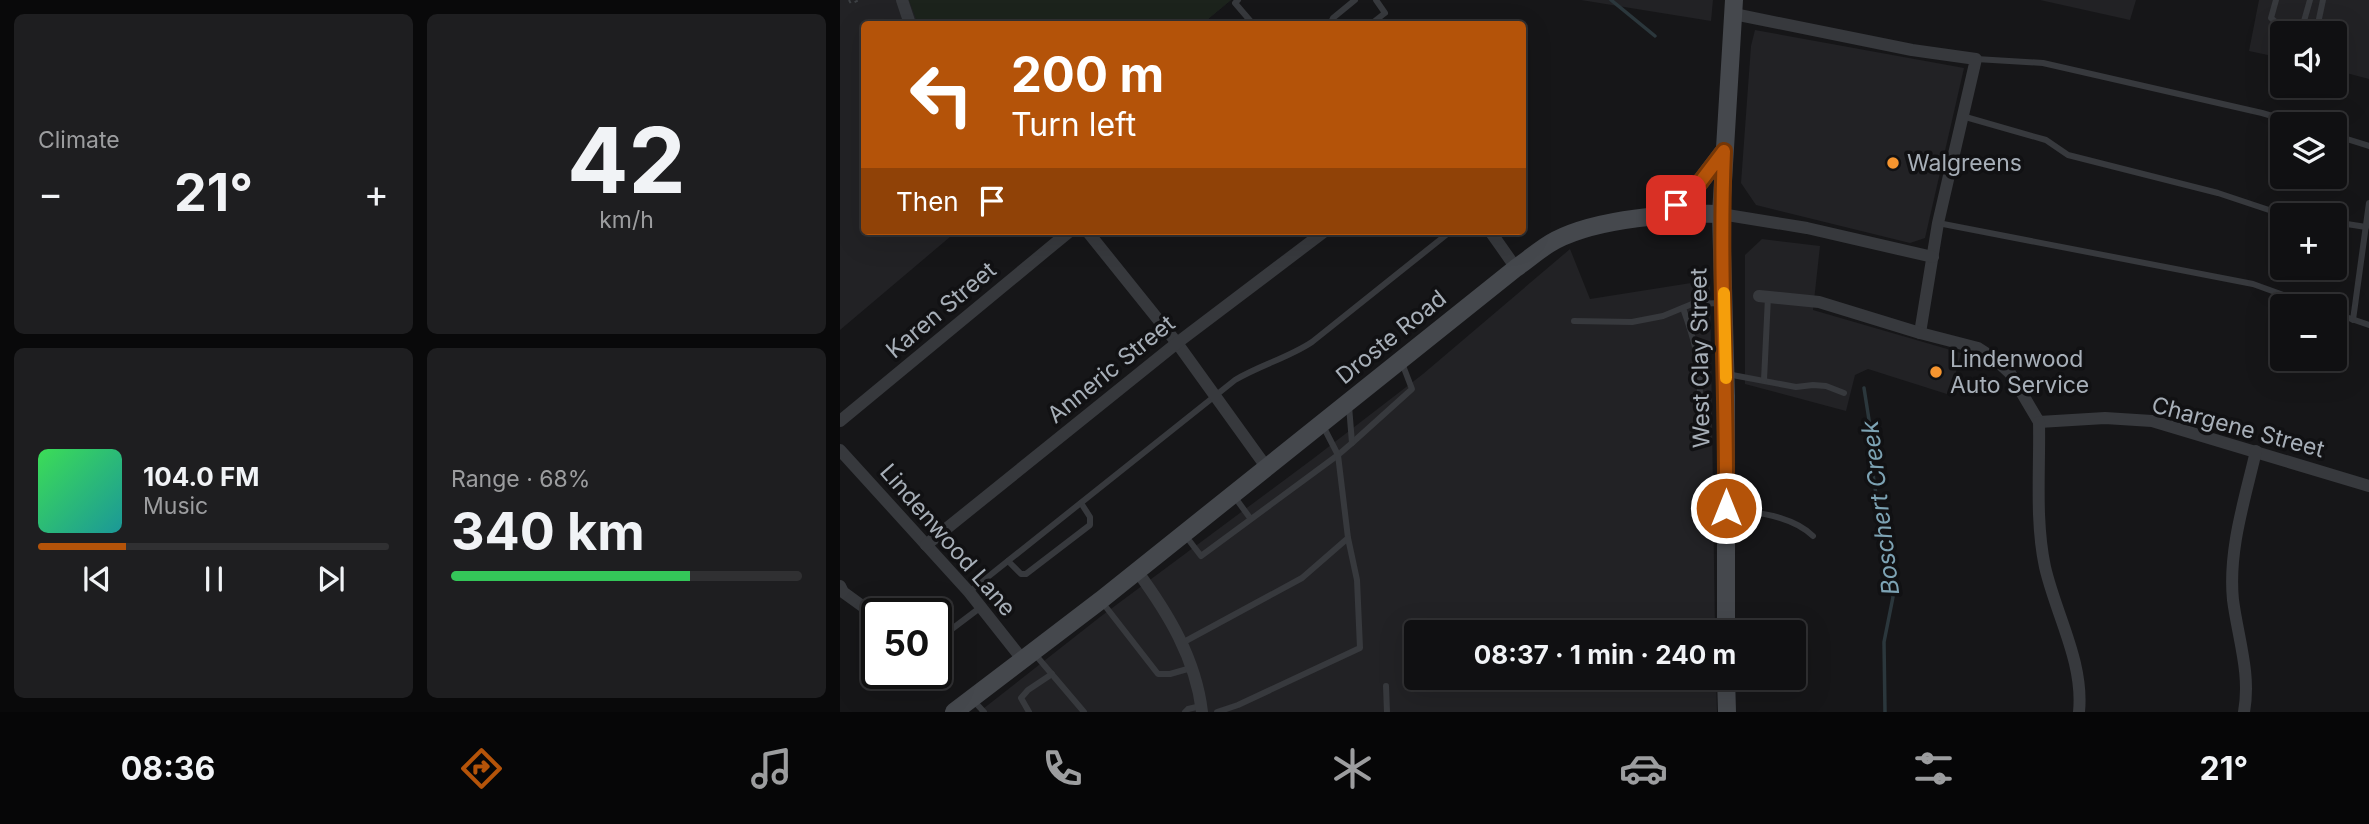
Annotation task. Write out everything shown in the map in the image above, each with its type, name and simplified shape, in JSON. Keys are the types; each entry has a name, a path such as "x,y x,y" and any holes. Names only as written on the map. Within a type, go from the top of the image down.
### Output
{"street":[{"path":"902,0 906,21"},
{"path":"1734,7 1786,23 1912,50 1976,59 1938,223 1920,333"},
{"name":"West Clay Street","path":"1726,620 1726,374 1721,214 1734,7"},
{"path":"1660,217 1692,193 1724,151"},
{"name":"Droste Road","path":"954,712 978,705 1027,655 1101,600 1554,240 1584,228 1660,217 1721,214 1807,228 1933,257"},
{"name":"Karen Street","path":"840,421 1065,235"},
{"path":"1090,235 1177,342 1267,468"},
{"name":"Anneric Street","path":"926,545 1177,342 1320,235"},
{"path":"1493,235 1516,268"},
{"path":"1763,296 1819,302 1978,348 2010,373 2039,422 2040,536 2052,597 2077,670 2081,695 2079,712"},
{"name":"Chargene Street","path":"2039,422 2105,418 2152,421 2369,486"},
{"name":"Lindenwood Lane","path":"840,450 1027,655"},
{"path":"2244,712 2247,687 2233,599 2235,543 2256,451"},
{"path":"1137,571 1163,606 1182,643 1202,709"},
{"path":"840,586 843,592 861,605"},
{"path":"1726,690 1727,712"}],"lane":[{"path":"1238,0 1235,3 1250,21"},
{"path":"1332,21 1355,0"},
{"path":"1375,21 1385,13 1376,0"},
{"path":"2276,0 2271,18 2283,28 2302,28 2310,0"},
{"path":"2319,21 2323,0"},
{"path":"1976,59 2043,63 2270,115"},
{"path":"1961,116 2046,140 2068,155 2218,192 2270,210"},
{"path":"2347,139 2369,146"},
{"path":"2353,320 2369,203"},
{"path":"1938,223 2253,284 2281,294"},
{"path":"2347,224 2366,227"},
{"path":"969,592 1215,396 1250,371 1312,342 1446,235"},
{"path":"1763,296 1763,380"},
{"path":"1574,321 1632,322 1663,316 1692,304 1724,303"},
{"path":"1683,308 1697,346 1700,397"},
{"path":"2347,318 2369,324"},
{"path":"1184,534 1200,556 1338,455 1412,389 1402,361"},
{"path":"1726,374 1796,387 1826,386 1844,393"},
{"path":"1349,402 1352,443"},
{"path":"1217,712 1238,705 1360,648 1357,580 1348,538 1338,455 1321,423"},
{"path":"1232,495 1250,518"},
{"path":"1008,561 1021,575 1026,574 1090,525 1090,517 1081,503"},
{"path":"1726,508 1785,520 1803,526 1813,536"},
{"path":"1182,643 1302,578 1348,538"},
{"path":"1101,600 1158,674 1170,674 1191,668"},
{"path":"952,629 981,607"},
{"path":"1027,655 1052,674 1084,712"},
{"path":"1029,712 1021,698 1052,674"},
{"path":"1386,686 1387,712"},
{"path":"1185,712 1188,709 1202,709"}],"path":[{"path":"849,0 851,4 859,0"}],"shaded area":[{"path":"840,0 1231,0 1206,21 861,21 861,235 952,235 840,330"},
{"path":"909,0 1231,0 1206,21 917,21"},
{"path":"1581,0 1713,0 1711,21"},
{"path":"2040,0 2136,0 2130,20"},
{"path":"2259,0 2369,0 2369,79 2347,73 2347,21 2270,21 2270,55 2249,51"},
{"path":"1755,30 1964,68 1925,238 1910,243 1756,205 1741,183 1751,46"},
{"path":"1762,239 1820,246 1813,310 1961,353 1950,395 1868,369 1855,375 1846,411 1745,384 1745,255"},
{"path":"1570,249 1590,299 1710,280 1715,620 1404,620 1404,690 1716,690 1717,712 979,712 1100,617 1423,374"}],"waterway":[{"name":"Boschert Creek","path":"1611,0 1655,36"},
{"name":"Boschert Creek","path":"1864,388 1875,458 1873,474 1893,597 1884,642 1885,712"}],"slow traffic":[{"path":"1724,293 1726,378"}],"place":[{"name":"Walgreens","path":"1893,163"},
{"name":"Lindenwood Auto Service","path":"1936,372"}],"route":[{"path":"1676,205 1704,180 1724,151 1721,214 1726,508"}]}
